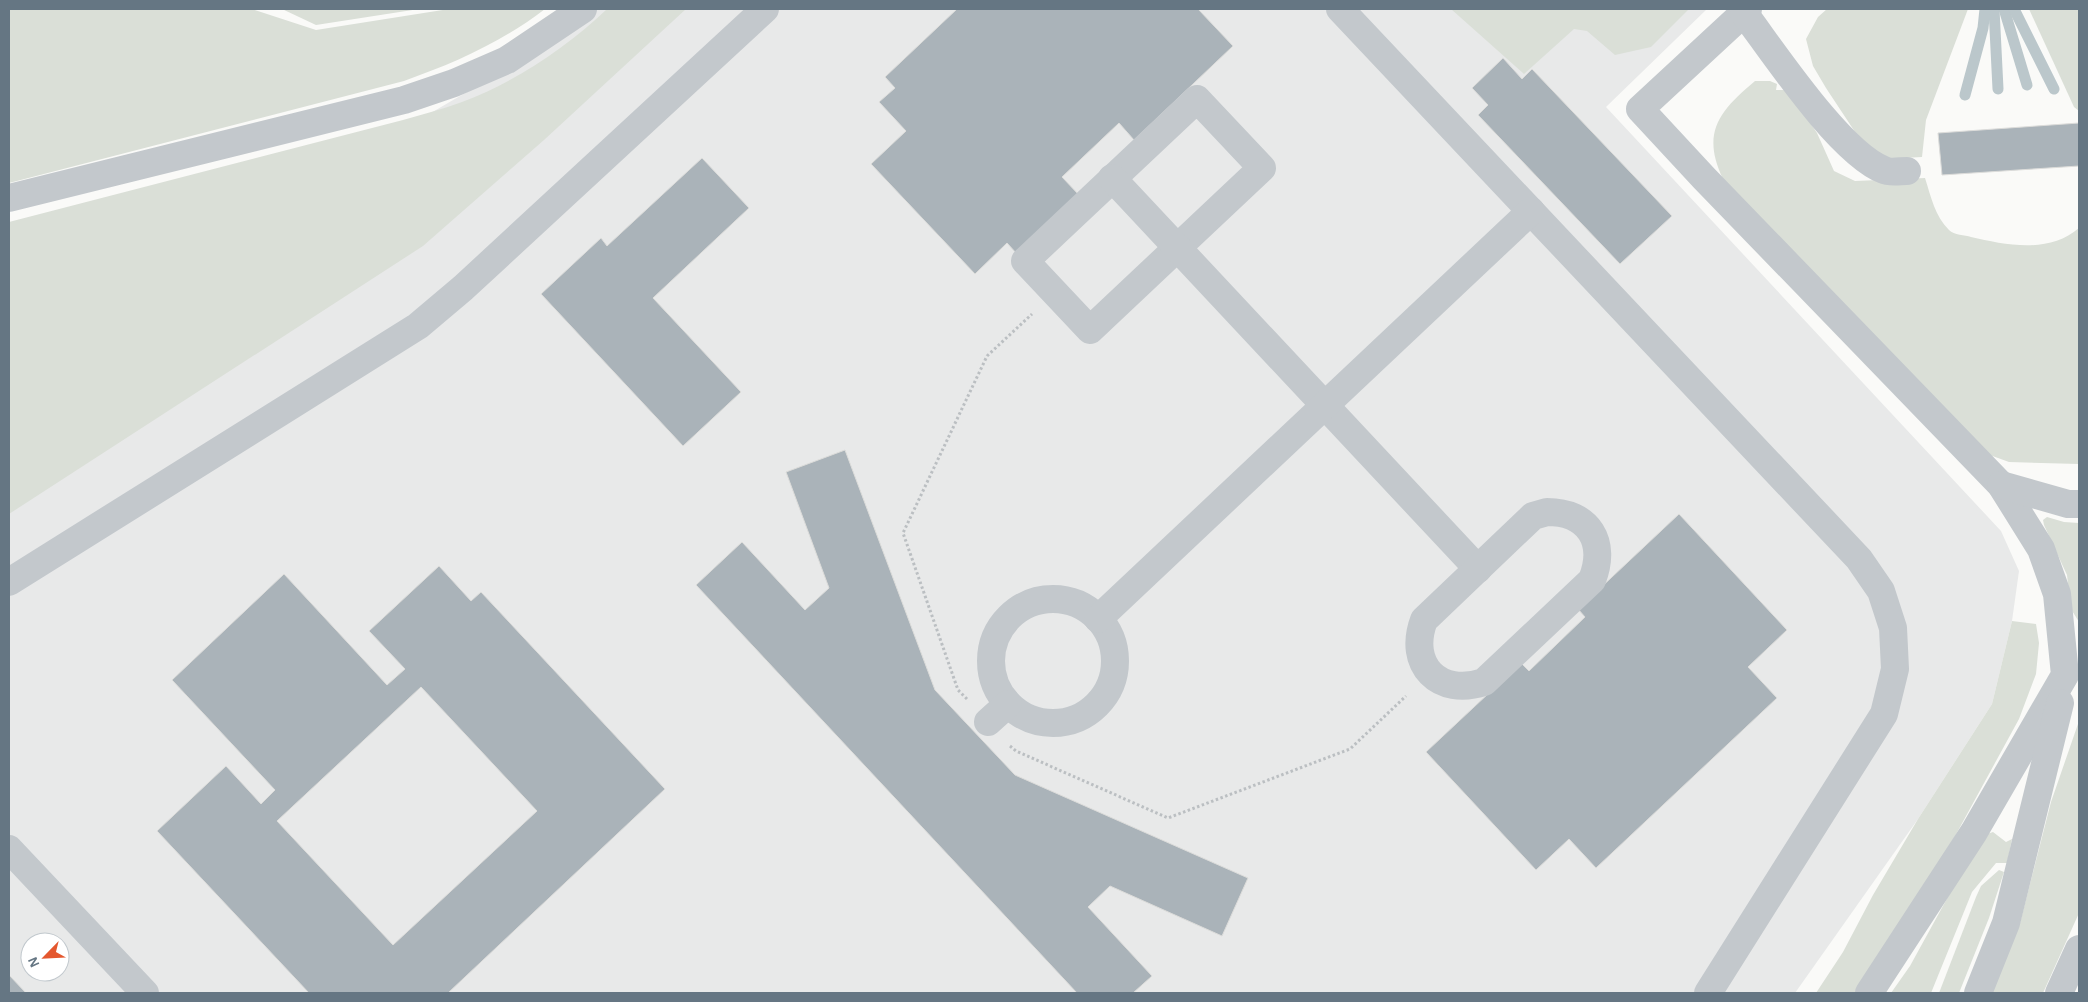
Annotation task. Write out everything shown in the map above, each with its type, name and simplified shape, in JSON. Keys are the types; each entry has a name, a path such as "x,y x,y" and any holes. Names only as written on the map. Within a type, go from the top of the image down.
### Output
{"street":[{"path":"9,198 412,97 454,83 507,60 582,9"},
{"path":"9,582 418,326 463,288 765,9"},
{"path":"1340,9 1859,559 1881,591 1893,628 1895,669 1884,714 1708,993"},
{"path":"1907,171 1885,171 1862,157 1826,120 1746,11 1640,109 2000,485 2041,548 2057,594 2072,666 2006,923 1978,993"},
{"path":"1198,98 1262,168 1177,248 1090,330 1025,261 1198,98"},
{"path":"1112,178 1478,569"},
{"path":"1098,619 1531,211"},
{"path":"2000,485 2068,504 2079,504"},
{"path":"1547,512 1562,512 1575,517 1587,526 1595,538 1598,552 1597,567 1592,580 1484,682 1456,687 1442,682 1430,673 1422,661 1418,648 1419,633 1424,620 1533,516 1547,512"},
{"path":"1054,598 1074,602 1093,613 1098,619 1106,628 1114,648 1115,668 1110,688 1098,704 1082,717 1062,723 1042,722 998,713 996,685 991,666 992,645 1001,626 1016,611 1034,602 1054,598"},
{"path":"1870,993 1974,832 2072,666"},
{"path":"9,849 145,993"},
{"path":"2059,993 2079,949"}],"path":[{"path":"958,690 904,533 987,356 1056,293"},
{"path":"1016,751 1168,818 1350,749 1430,673"}],"shaded area":[{"path":"9,9 252,9 316,30 449,9 545,9 512,32 478,51 404,81 9,183"},
{"path":"282,9 419,9 316,25"},
{"path":"594,9 1707,9 1606,107 2001,531 2019,571 2012,621 1992,704 1918,819 1795,993 9,993 9,358 503,71"},
{"path":"607,9 686,9 544,140 423,246 9,514 9,222 403,120 462,102 501,85 539,63"},
{"path":"1451,9 1689,9 1651,47 1615,55 1587,31 1574,29 1524,74"},
{"path":"1827,9 1968,9 1926,120 1922,157 1884,159 1861,141 1826,88 1813,66 1806,39 1818,17"},
{"path":"2029,9 2079,9 2079,111 2074,107"},
{"path":"1755,81 1770,81 1777,84 1776,90 1788,90 1817,133 1834,171 1855,181 1925,178 1937,212 1944,225 1954,233 1998,243 2027,245 2054,242 2079,228 2079,464 2009,462 1987,454 1723,179 1714,148 1717,124 1732,102"},
{"path":"2047,517 2064,522 2079,523 2079,622 2071,609 2067,575 2044,525 2043,520"},
{"path":"2012,621 2036,624 2039,643 2036,674 2019,719 1954,838 1856,993 1816,993 1843,952 1873,895 1918,819 1992,704"},
{"path":"2079,721 2079,913 2043,993 1992,993 2020,923 2051,802"},
{"path":"1993,832 2006,842 2012,839 2007,863 1996,863 1972,892 1931,993 1891,993 1910,966 1977,844 1984,835"},
{"path":"1999,870 2004,872 1989,918 1959,993 1939,993 1981,886"}],"building":[{"path":"957,9 1198,9 1233,46 1134,140 1119,123 1062,177 1079,195 1017,254 1007,243 975,274 871,164 906,131 879,102 895,88 885,77"},
{"path":"1503,58 1522,79 1532,69 1672,216 1620,264 1478,115 1488,105 1472,88"},
{"path":"2079,123 2079,166 1942,175 1938,133"},
{"path":"702,158 749,208 653,298 741,392 683,446 541,294 601,238 607,246"},
{"path":"845,450 935,690 1015,775 1248,878 1222,936 1110,886 1088,907 1152,976 1133,993 1077,993 696,585 742,542 805,610 829,588 786,472"},
{"path":"1679,514 1787,630 1748,667 1777,698 1596,868 1569,839 1536,870 1426,752 1521,663 1529,671 1585,617 1578,609"},
{"path":"439,566 471,601 481,592 665,789 448,993 309,993 157,831 226,766 261,804 275,790 172,680 284,574 387,685 405,669 369,631","holes":["421,687 537,811 393,945 277,821"]},
{"path":"9,975 26,993 9,993"}],"waterway":[{"path":"1965,95 1983,28 1985,9"},
{"path":"1994,9 1998,89"},
{"path":"2004,9 2027,85"},
{"path":"2014,9 2054,89"}]}
